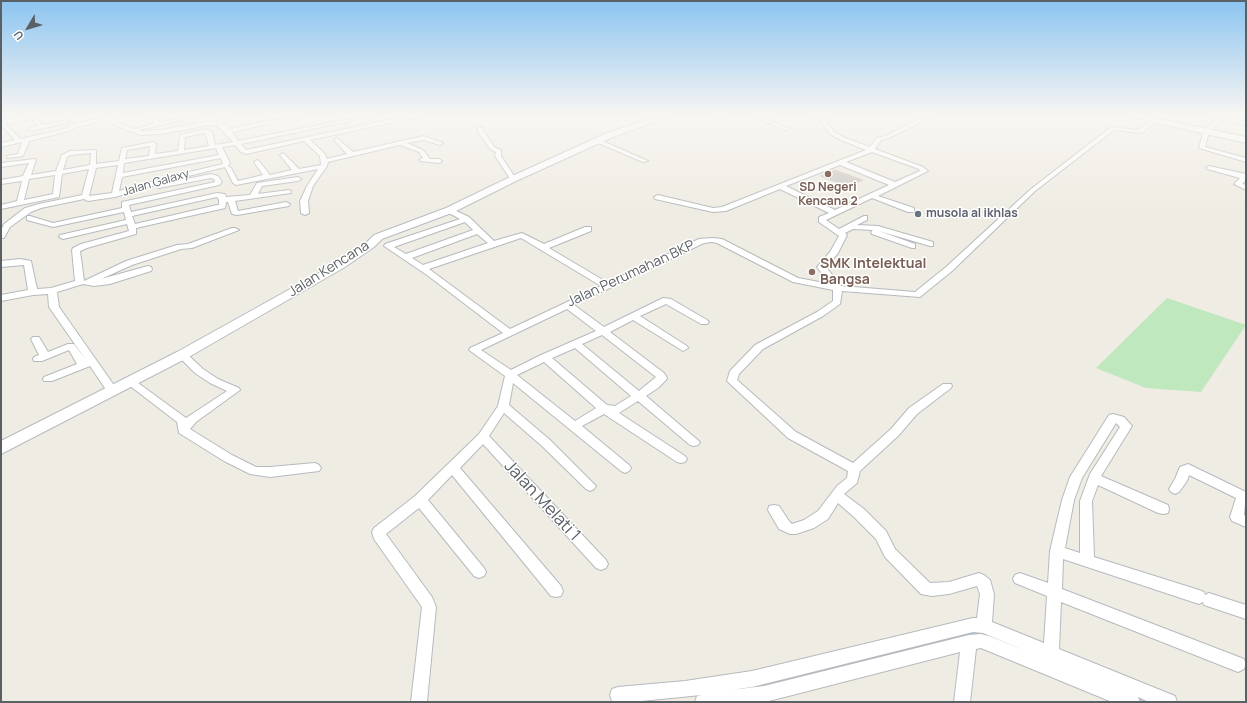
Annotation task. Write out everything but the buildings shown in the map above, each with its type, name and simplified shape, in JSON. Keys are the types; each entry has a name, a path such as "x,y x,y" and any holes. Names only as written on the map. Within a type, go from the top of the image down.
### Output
{"street":[{"path":"1,158 22,154 23,148"},
{"path":"115,195 121,162 126,148"},
{"path":"152,157 153,148"},
{"path":"181,148 181,152"},
{"path":"1,182 205,148"},
{"path":"30,218 52,225 129,218 222,206 230,197 236,183 223,156 216,148"},
{"path":"241,148 246,152 265,148"},
{"path":"313,148 323,158"},
{"path":"345,148 352,155"},
{"path":"236,183 297,171 323,158 352,155 382,148"},
{"path":"413,148 421,151 425,160 439,161"},
{"path":"492,148 499,151 498,156 513,179"},
{"name":"Jalan Kencana","path":"1,448 113,392 182,355 341,265 364,250 378,237 450,210 513,179 583,148"},
{"path":"614,148 645,161"},
{"path":"866,148 925,170 924,172 823,218 822,221 842,230 861,227 890,230 930,244"},
{"name":"Jalan Perumahan BKP","path":"510,375 474,350 508,332 702,241 712,240 732,247 796,280 838,288 890,294 917,295 949,268 1033,190 1087,148"},
{"path":"1204,148 1246,160"},
{"path":"658,197 718,210 871,150"},
{"path":"1,206 56,195 59,172 65,155 94,151 93,167 85,197"},
{"path":"284,155 297,171"},
{"path":"118,179 180,163 223,156"},
{"path":"305,213 304,201 323,158"},
{"path":"1,165 33,160 26,178 20,203"},
{"path":"257,162 268,177"},
{"path":"839,162 895,185"},
{"name":"Jalan Galaxy","path":"1,236 7,226 35,207 85,197 88,199 115,195 174,177 228,166"},
{"path":"1209,168 1246,177"},
{"path":"79,283 76,250 84,246 129,234 133,231 125,204 218,184 219,182 216,177 211,176 159,186"},
{"path":"1246,177 1237,184 1246,188"},
{"path":"253,196 259,184 298,179"},
{"path":"780,186 835,213"},
{"path":"63,237 217,195 230,197 289,192"},
{"path":"872,196 911,210"},
{"path":"230,197 237,213 286,204"},
{"path":"450,210 466,219 493,244"},
{"path":"842,230 864,218"},
{"path":"466,219 388,246 423,268 508,332"},
{"path":"861,227 912,246"},
{"path":"542,248 588,229"},
{"path":"1,298 33,292 52,291 79,283 129,262 180,247 189,246 235,230"},
{"path":"842,230 843,235 835,250 820,267 838,288 837,302 833,306 760,347 734,373 732,381 792,435 854,469"},
{"path":"406,257 478,231"},
{"path":"423,268 520,235 607,286"},
{"path":"1,264 20,262 28,263 33,292"},
{"path":"79,283 110,281 148,269"},
{"path":"52,291 54,307 88,363"},
{"path":"510,375 545,357 666,301 704,322"},
{"path":"568,305 604,331 662,378 654,386 617,410 604,409 574,426"},
{"path":"633,316 683,348"},
{"path":"36,339 41,358 71,346 113,392"},
{"path":"575,343 694,442"},
{"path":"182,355 199,371 235,390 206,408 184,426"},
{"path":"545,357 604,409 681,458"},
{"path":"48,379 88,363"},
{"path":"420,702 429,607 427,602 379,535 381,529 420,500 483,437 503,406 510,375"},
{"path":"510,375 625,468"},
{"path":"130,382 182,420 184,426 183,430 228,458 254,471 270,472 315,468"},
{"path":"774,510 784,525 790,529 796,529 809,524 823,515 841,489 853,480 854,469 895,432 913,411 947,386"},
{"path":"503,406 546,443 590,486"},
{"path":"1052,654 1057,551 1068,500 1076,477 1113,418 1120,420 1126,426 1089,490 1086,501 1087,560"},
{"name":"Jalan Melati 1","path":"483,437 601,564"},
{"path":"453,468 556,591"},
{"path":"1175,489 1184,470 1188,469 1243,496 1237,517 1246,522"},
{"path":"1095,478 1163,508"},
{"path":"837,496 859,513 881,536 890,553 926,589 932,590 949,588 979,579 985,584 987,594 984,626"},
{"path":"420,500 479,572"},
{"path":"1057,551 1246,612"},
{"path":"1020,579 1238,664"},
{"path":"618,695 685,689 752,679 973,625 984,626 1169,702"},
{"path":"703,702 766,698 969,642 981,641 1132,702"},
{"path":"962,702 969,642"}],"green space":[{"path":"1167,298 1246,325 1201,392 1146,388 1096,368"}],"waterway":[{"path":"776,681 837,668 952,638 975,633 983,635"},
{"path":"1136,697 1148,702"}],"place":[{"name":"SD Negeri Kencana 2","path":"828,174"},
{"name":"musola al ikhlas","path":"918,214"},
{"name":"SMK Intelektual Bangsa","path":"812,272"}]}
